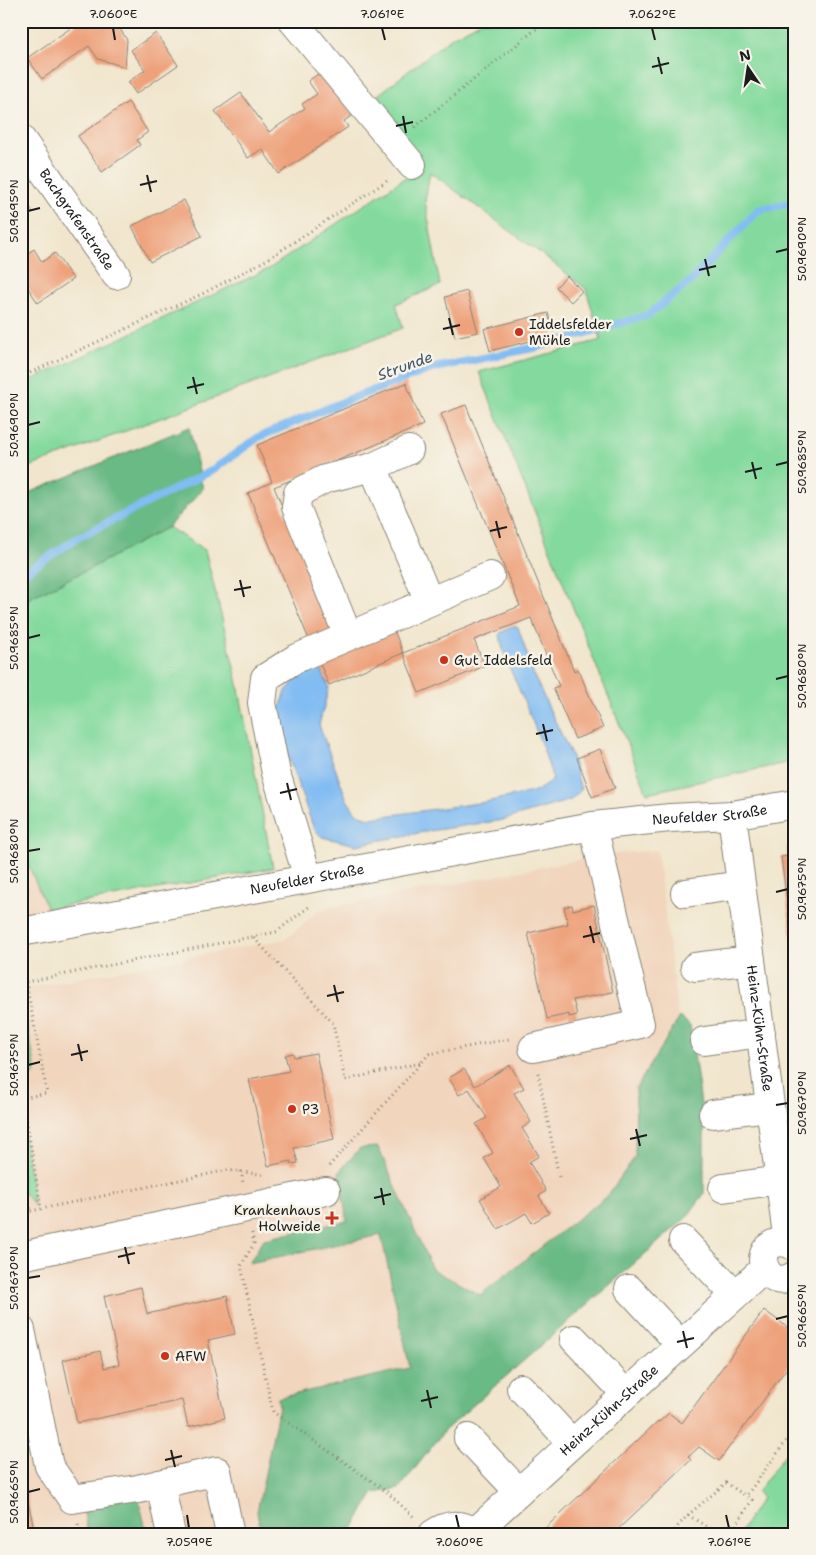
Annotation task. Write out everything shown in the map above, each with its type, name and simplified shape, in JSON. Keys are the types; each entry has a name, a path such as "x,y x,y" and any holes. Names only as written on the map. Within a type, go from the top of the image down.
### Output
{"street":[{"path":"293,21 412,165"},
{"name":"Bachgrafenstraße","path":"21,139 116,275"},
{"path":"348,636 296,507 298,493 325,479 373,467 409,450"},
{"path":"373,467 429,601"},
{"path":"311,891 276,773 262,704 265,678 295,659 490,576"},
{"name":"Neufelder Straße","path":"21,932 311,891 593,826 670,818 732,815 795,804"},
{"name":"Heinz-Kühn-Straße","path":"426,1528 442,1528 453,1525 465,1526 475,1533 764,1268 764,1257 768,1248 777,1243 791,1245 780,1180 732,815"},
{"path":"533,1048 640,1024 593,826"},
{"path":"685,892 741,885"},
{"path":"695,967 751,960"},
{"path":"704,1040 761,1033"},
{"path":"714,1114 770,1107"},
{"path":"723,1188 780,1180"},
{"path":"21,1256 326,1191"},
{"path":"683,1240 735,1295"},
{"path":"764,1268 772,1277 777,1279 789,1278 795,1275"},
{"path":"629,1289 680,1344"},
{"path":"21,1330 49,1466 72,1499 138,1489 217,1471 229,1530"},
{"path":"574,1339 626,1394"},
{"path":"521,1388 572,1443"},
{"path":"468,1438 519,1492"},
{"path":"160,1484 170,1534"}],"path":[{"path":"395,143 546,21"},
{"path":"21,376 204,293 268,260 412,165"},
{"path":"21,982 276,932 311,891"},
{"path":"253,938 333,1023 345,1080 421,1063"},
{"path":"26,982 47,1093 24,1098 41,1209"},
{"path":"326,1191 322,1174 429,1054 525,1036 533,1048 559,1177"},
{"path":"21,1213 228,1170 275,1177"},
{"path":"241,1171 254,1243 241,1266 273,1412 387,1492 426,1528"},
{"path":"21,1196 30,1206 31,1211"},
{"path":"746,1496 795,1428"},
{"path":"671,1534 688,1515 726,1483 752,1500 730,1534"},
{"path":"688,1515 718,1534"}],"shaded area":[{"path":"21,847 47,909 21,914"},
{"name":"Krankenhaus Holweide","path":"657,850 698,1176 324,1534 21,1534 21,989 286,939 319,910 579,860"}],"green space":[{"path":"482,21 795,21 795,761 647,793 479,372 601,340 586,289 430,172 425,201 440,285 396,304 403,328 21,470 21,385 270,268 421,167 369,102 452,37"},
{"path":"189,427 203,489 168,527 91,568 21,602 21,496"},
{"path":"168,527 205,550 237,679 273,868 47,909 21,847 21,602 91,568"},
{"path":"21,989 36,1072 21,1088"},
{"path":"680,1017 690,1025 704,1126 704,1194 687,1217 445,1430 399,1489 374,1493 350,1534 256,1534 261,1532 257,1512 279,1406 278,1398 410,1368 381,1235 249,1263 264,1239 347,1221 339,1172 360,1148 378,1147 432,1269 480,1295 608,1195 635,1157 636,1088"},
{"path":"21,1114 34,1205 21,1190"},
{"path":"795,1441 795,1534 739,1534 762,1498 757,1492"},
{"path":"138,1496 147,1534 88,1534 82,1503"}],"water":[{"path":"514,626 518,627 534,676 572,757 581,790 571,800 503,820 429,831 356,845 322,837 314,829 286,751 278,714 286,691 297,678 318,663 329,687 319,725 347,800 357,814 370,818 486,802 537,791 553,780 540,739 503,650 500,633"}],"building":[{"path":"81,21 115,21 127,40 125,67 98,59 89,46 42,79 27,58"},
{"path":"156,33 178,65 136,94 128,82 145,70 131,50"},
{"path":"324,70 354,114 344,121 348,127 279,174 262,149 248,158 215,111 241,93 269,132 305,108 302,104 317,94 308,81"},
{"path":"128,102 148,132 137,140 140,145 102,172 78,136"},
{"path":"21,194 33,212 21,220"},
{"path":"184,200 202,236 150,262 132,226"},
{"path":"34,249 42,262 55,253 73,279 38,303 21,280 21,258"},
{"path":"567,276 582,291 571,302 556,287"},
{"path":"467,291 478,332 455,337 445,297"},
{"name":"Iddelsfelder Mühle","path":"548,313 554,335 490,351 484,329"},
{"path":"406,383 423,425 274,487 335,632 310,642 248,493 272,482 257,445"},
{"path":"466,405 574,671 578,669 603,728 575,739 553,688 559,686 531,618 474,640 485,666 419,693 403,653 520,606 441,414"},
{"path":"394,630 403,653 329,685 317,657"},
{"path":"600,749 615,788 592,797 577,758"},
{"path":"795,846 794,956 781,857 788,856 787,847"},
{"path":"572,905 573,910 594,905 613,992 573,1000 577,1015 569,1017 569,1014 547,1019 528,933 568,924 564,907"},
{"name":"P3","path":"293,1053 294,1057 316,1053 334,1139 294,1148 298,1163 291,1164 291,1161 268,1166 249,1079 289,1071 285,1055"},
{"path":"510,1065 524,1088 514,1093 531,1122 522,1128 539,1156 529,1162 546,1191 539,1196 549,1213 532,1223 526,1213 498,1229 480,1199 501,1187 484,1158 493,1153 476,1124 487,1118 469,1089 459,1095 449,1078 464,1069 475,1086"},
{"name":"AFW","path":"141,1287 147,1314 227,1296 235,1334 208,1340 225,1418 188,1427 182,1400 77,1423 63,1360 100,1351 104,1368 119,1364 104,1296"},
{"path":"764,1310 795,1333 795,1357 719,1461 699,1447 688,1457 691,1460 613,1534 539,1534 658,1421 669,1413 682,1423"},
{"path":"25,1487 35,1534 21,1534 21,1488"}],"waterway":[{"name":"Strunde","path":"21,575 79,537 211,471 259,437 350,399 434,368 538,347 648,315 690,282 758,210 795,202"}],"place":[{"name":"Iddelsfelder Mühle","path":"519,332"},
{"name":"Gut Iddelsfeld","path":"444,660"},
{"name":"P3","path":"292,1109"},
{"name":"Krankenhaus Holweide","path":"332,1218"},
{"name":"AFW","path":"165,1356"}]}
